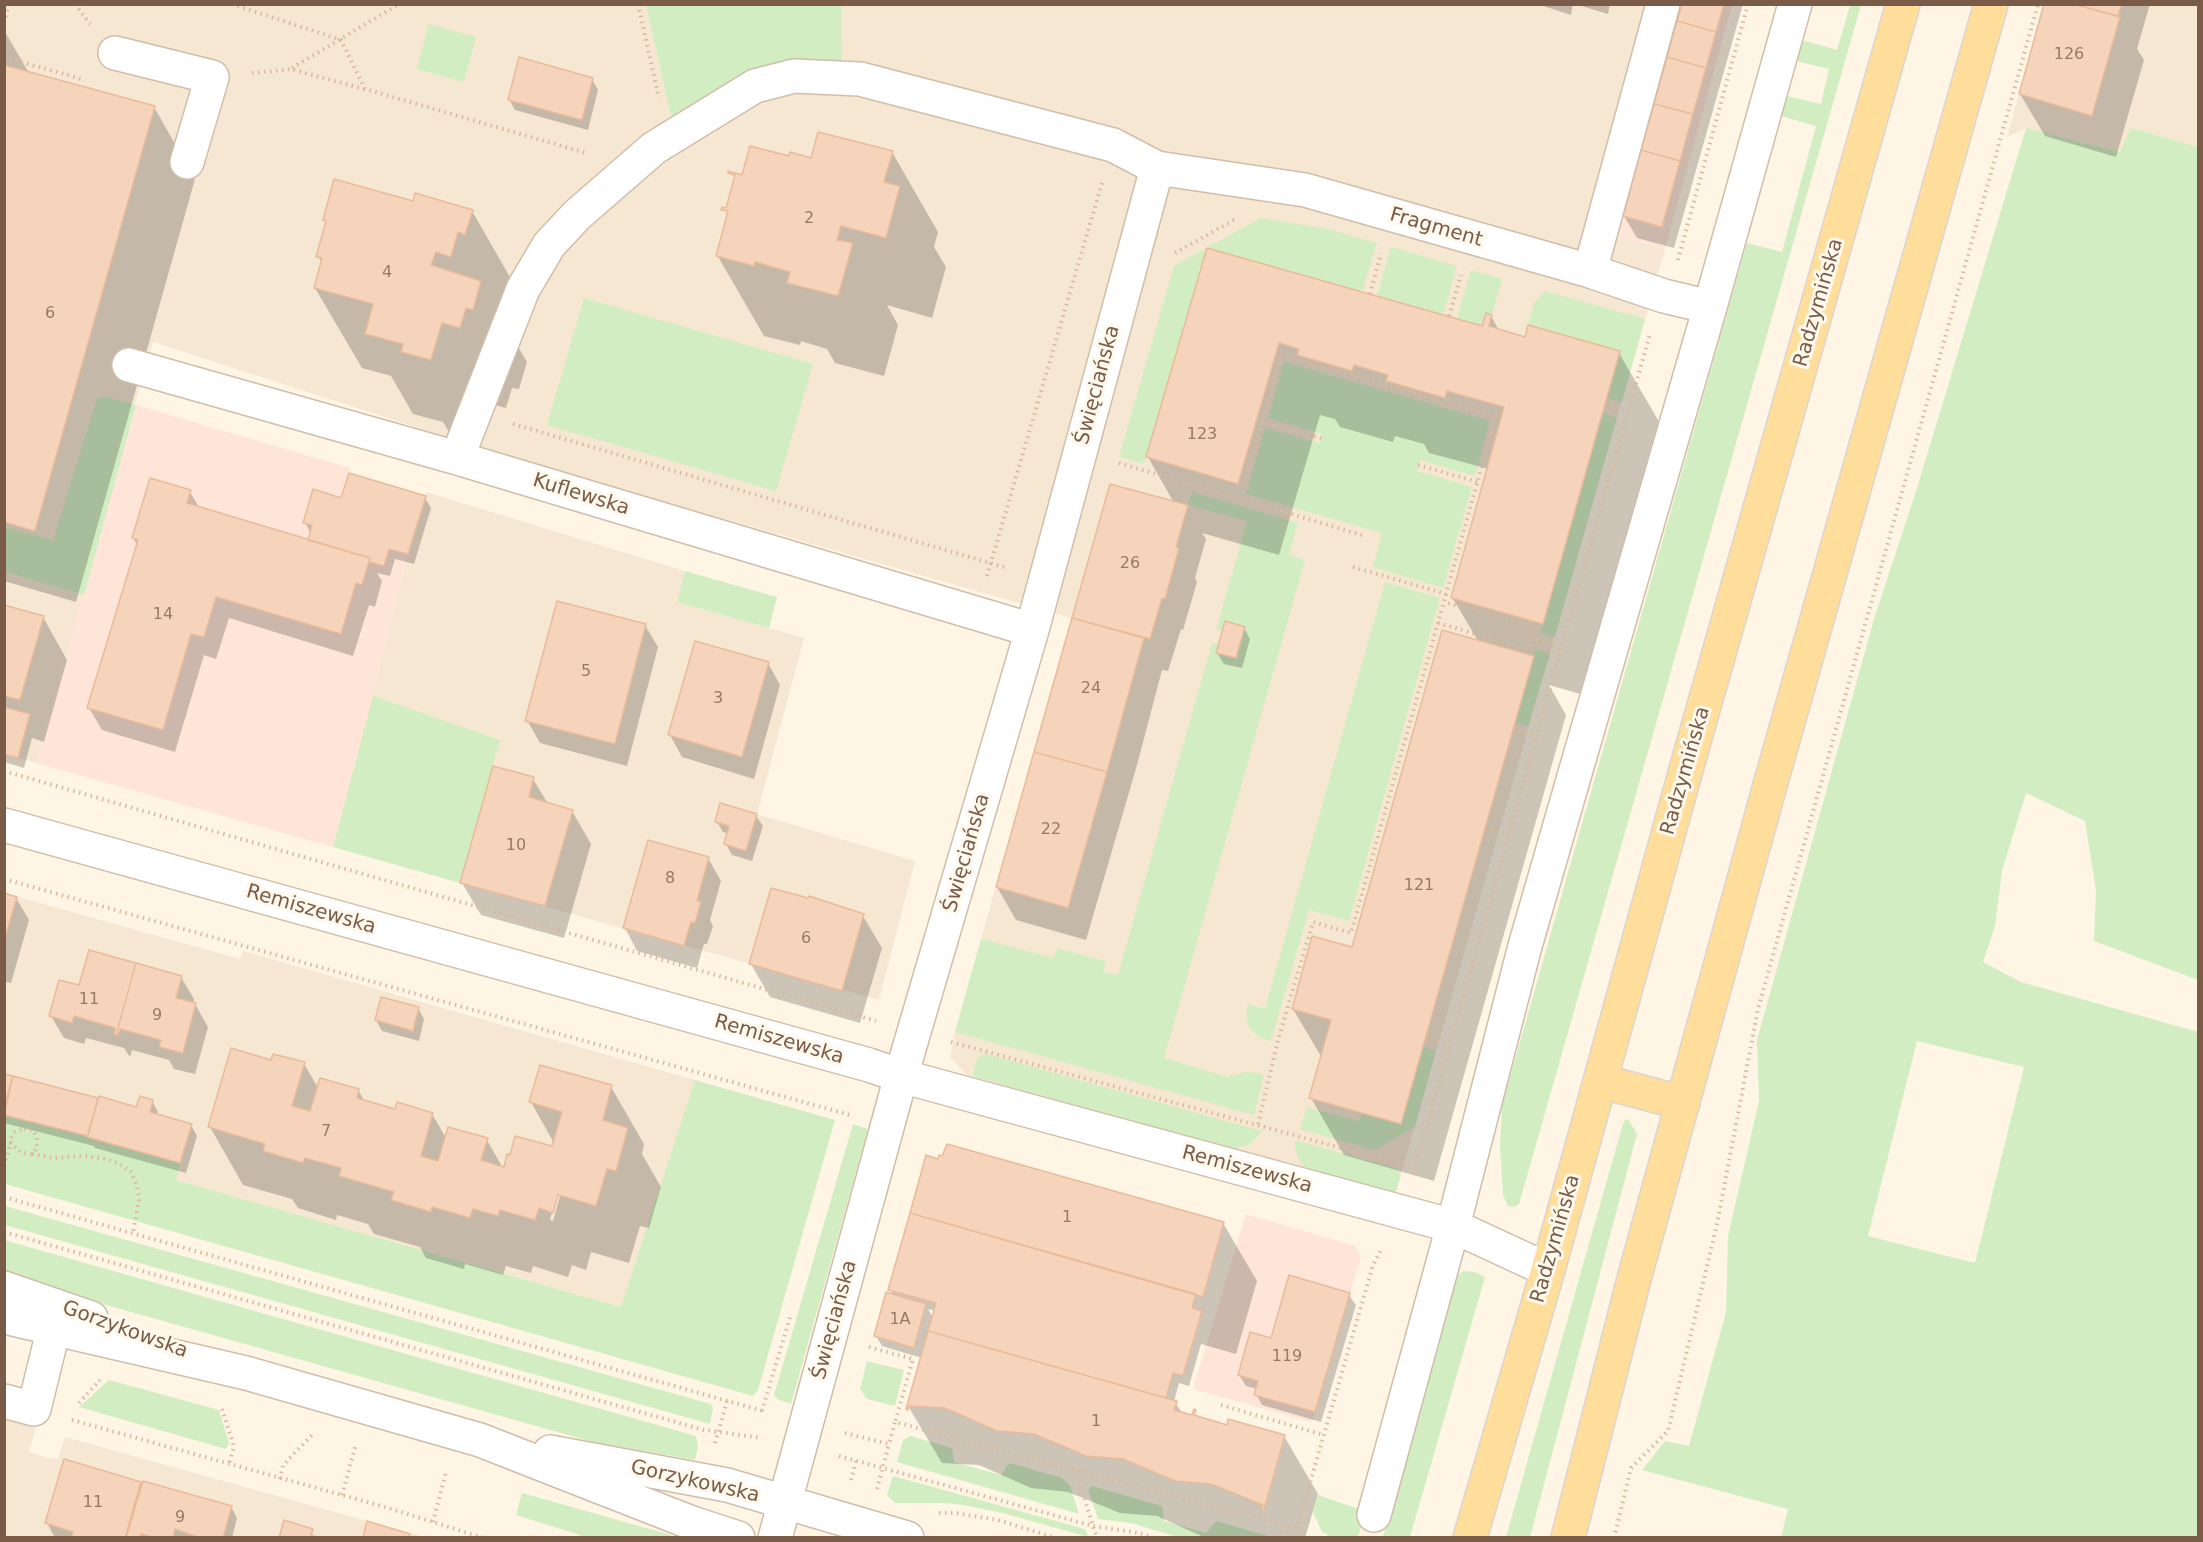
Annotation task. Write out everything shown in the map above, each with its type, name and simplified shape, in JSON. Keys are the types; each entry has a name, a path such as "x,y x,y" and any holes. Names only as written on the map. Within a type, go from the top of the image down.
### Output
{"main road":[{"name":"Radzymińska","path":"1470,1538 1548,1270 1903,4"},
{"path":"1568,1538 1631,1290 1769,789 1992,4"},
{"path":"1600,1081 1683,1103"}],"street":[{"path":"1590,271 1663,4"},
{"path":"1374,1515 1453,1226 1525,946 1796,4"},
{"path":"115,53 212,76 187,162"},
{"name":"Fragment","path":"457,458 473,412 523,289 549,245 578,215 654,148 755,86 794,76 860,79 1048,130 1113,145 1157,168 1305,190 1590,271 1664,296 1710,307"},
{"name":"Święciańska","path":"775,1538 901,1076 1032,630 1157,168"},
{"name":"Kuflewska","path":"129,365 457,458 1032,630"},
{"name":"Remiszewska","path":"4,825 901,1076 1453,1226 1548,1270"},
{"name":"Gorzykowska","path":"4,1288 57,1317 480,1440 692,1523 738,1538"},
{"name":"Gorzykowska","path":"4,1317 57,1317"},
{"path":"19,1405 57,1317"},
{"name":"Gorzykowska","path":"480,1440 704,1480 907,1538"}],"path":[{"path":"232,4 341,40 365,89"},
{"path":"399,4 291,69 633,167"},
{"path":"638,4 668,141"},
{"path":"1297,1528 1373,1265 1402,1212 1656,313 1677,265 1748,4"},
{"path":"1614,1538 1632,1468 1668,1431 1717,1224 1758,1009 2038,4"},
{"path":"4,7 9,8 4,22"},
{"path":"4,57 99,84 115,53"},
{"path":"977,613 1113,145"},
{"path":"1168,257 1238,218"},
{"path":"1370,294 1382,252"},
{"path":"1449,316 1462,273"},
{"path":"1245,482 1281,355 1497,417 1351,933 1313,922 1278,1040 1258,1124"},
{"path":"1605,405 1628,412"},
{"path":"473,412 1045,579"},
{"path":"1262,422 1321,438"},
{"path":"1110,460 1362,535"},
{"path":"1418,465 1478,482"},
{"path":"1353,567 1446,594"},
{"path":"1438,623 1528,649 1533,640 1534,627 1444,602"},
{"path":"1513,729 1537,736"},
{"path":"4,771 914,1032 1415,1168"},
{"path":"1485,828 1509,834"},
{"path":"4,879 888,1125"},
{"path":"1425,1038 1450,1045"},
{"path":"4,1165 11,1138 15,1132 24,1129 32,1130 37,1136 37,1148 32,1154"},
{"path":"4,1140 20,1152 53,1158 86,1156 120,1164 131,1172 137,1186 139,1200 132,1233"},
{"path":"4,1197 771,1413"},
{"path":"4,1232 718,1433 773,1440"},
{"path":"861,1345 913,1359 876,1495"},
{"path":"107,1373 72,1410 68,1419 342,1495 484,1538"},
{"path":"714,1444 727,1401"},
{"path":"1221,1405 1324,1435"},
{"path":"221,1406 234,1447 229,1464"},
{"path":"895,1422 1297,1528 1307,1538"},
{"path":"280,1479 283,1465 316,1431"},
{"path":"837,1431 889,1444"},
{"path":"342,1495 357,1443"},
{"path":"837,1456 1093,1526 1153,1538"},
{"path":"433,1522 447,1468"},
{"path":"1075,1470 1096,1538"},
{"path":"998,1520 1056,1538"},
{"path":"1286,1538 1288,1526"}],"shaded area":[{"path":"4,5 1671,5 1608,233 1665,249 1395,1195 967,1075 950,1058 955,1032 1071,618 512,458 153,342 81,587 5,566"},
{"path":"1671,5 1732,5 1665,249 1608,233"},
{"path":"2044,5 2198,5 2198,148 2131,128 2121,152 2026,128 2007,137"},
{"path":"136,405 350,468 349,473 426,496 408,554 333,847 36,763"},
{"path":"426,492 685,571 677,602 804,638 757,814 915,861 879,1000 333,847"},
{"path":"4,572 84,595 36,763 5,754"},
{"path":"4,893 240,959 243,951 695,1080 622,1307 175,1180 180,1162 5,1115"},
{"path":"1246,1214 1355,1246 1361,1257 1312,1422 1193,1389"},
{"path":"4,1419 36,1428 29,1452 45,1457 58,1459 65,1437 425,1537 5,1537"}],"green space":[{"path":"646,5 841,5 842,60 762,71 674,120"},
{"path":"1850,5 1861,5 1519,1204 1514,1207 1508,1206 1503,1195 1500,1147 1502,1105 1747,243 1782,252 1816,126 1781,116 1787,96 1821,104 1829,69 1796,61 1802,40 1837,50"},
{"path":"429,24 476,37 464,82 417,69"},
{"path":"2026,128 2120,152 2131,128 2198,147 2198,980 2094,941 2096,891 2085,821 2026,793 2002,871 1995,926 1983,962 2021,982 2198,1032 2198,1537 1781,1537 1788,1509 1642,1470 1665,1441 1689,1446 1726,1312 1728,1236 1759,1101 1757,1040 1874,619 1917,488","holes":["1917,1041 2024,1067 1975,1263 1868,1236"]},
{"path":"1261,218 1328,229 1377,243 1362,292 1207,248 1144,464 1119,457 1174,266"},
{"path":"1391,247 1457,266 1443,315 1377,296"},
{"path":"1471,270 1502,279 1492,315 1486,313 1482,326 1457,319"},
{"path":"1545,291 1645,319 1622,402 1607,398 1620,351 1528,325 1534,303"},
{"path":"584,298 813,364 776,491 547,425"},
{"path":"1284,362 1490,421 1475,476 1420,460 1418,465 1417,471 1472,487 1443,588 1373,567 1382,533 1246,494 1265,428 1320,443 1322,434 1268,418"},
{"path":"101,397 136,405 84,595 5,572 5,527 53,540 97,399"},
{"path":"1602,413 1617,417 1555,637 1540,633"},
{"path":"1192,492 1298,523 1289,555 1305,560 1164,1058 1227,1077 1245,1072 1259,1073 1264,1076 1254,1115 955,1032 981,939 1054,958 1057,948 1106,961 1103,972 1118,975 1212,643 1218,644 1222,631 1216,630 1247,521 1188,505"},
{"path":"685,571 777,597 769,628 677,602"},
{"path":"1385,582 1440,598 1349,921 1309,910 1271,1041 1260,1038 1249,1027 1246,1014 1248,1004 1265,1009"},
{"path":"1536,649 1550,654 1528,726 1515,722"},
{"path":"373,696 500,740 460,883 333,847"},
{"path":"1423,1047 1436,1051 1415,1127 1374,1150 1300,1129 1307,1107 1359,1121 1362,1113 1401,1124"},
{"path":"986,1054 1262,1131 1250,1144 1233,1149 972,1076 978,1057"},
{"path":"695,1080 835,1120 758,1390 753,1396 5,1184 4,1115 88,1136 180,1163 176,1180 621,1307"},
{"path":"1628,1119 1637,1134 1530,1537 1506,1537 1622,1127"},
{"path":"853,1124 868,1129 791,1404 777,1399 774,1395"},
{"path":"1295,1140 1398,1169 1401,1175 1395,1195 1311,1170 1299,1159 1295,1149"},
{"path":"5,1206 711,1404 713,1408 710,1424 5,1225"},
{"path":"4,1240 696,1436 698,1446 695,1460 593,1442 67,1294 5,1271"},
{"path":"1463,1271 1475,1272 1485,1277 1410,1537 1383,1537 1456,1277"},
{"path":"867,1361 904,1370 895,1406 867,1399 860,1389"},
{"path":"109,1380 219,1410 229,1443 226,1449 79,1407"},
{"path":"910,1436 952,1448 954,1462 1001,1475 1009,1463 1062,1478 1070,1486 1079,1514 897,1462 903,1440"},
{"path":"893,1476 1085,1529 1088,1537 1003,1513 963,1505 895,1503 887,1495"},
{"path":"1092,1486 1162,1506 1164,1521 1206,1533 1216,1521 1272,1537 1178,1537 1131,1523 1098,1519 1088,1490"},
{"path":"522,1493 671,1535 670,1538 580,1537 580,1535 516,1515"},
{"path":"1318,1495 1365,1511 1358,1538 1331,1537 1322,1532 1313,1512"}],"building":[{"path":"1682,4 1724,4 1716,32 1677,21"},
{"path":"2044,4 2073,4 2120,17 2092,116 2019,94"},
{"path":"2073,4 2122,4 2118,16"},
{"path":"1677,21 1716,32 1706,68 1667,57"},
{"path":"519,57 593,78 582,120 508,100"},
{"path":"1667,57 1706,68 1693,114 1654,104"},
{"path":"4,65 155,106 35,531 4,522"},
{"path":"1654,104 1693,114 1680,161 1641,150"},
{"path":"818,132 893,151 884,182 900,186 886,238 841,226 837,240 853,243 838,296 787,283 790,272 755,262 754,266 716,256 728,211 721,210 722,207 726,208 735,175 728,171 742,175 750,146 789,156 790,152 811,158"},
{"path":"1641,150 1680,161 1662,227 1623,216"},
{"path":"334,179 413,201 415,193 473,210 465,235 458,232 451,257 436,252 431,265 481,281 473,310 466,308 460,328 442,323 431,360 401,352 403,344 365,334 373,304 314,288 322,258 316,257"},
{"path":"1207,248 1482,326 1486,313 1492,315 1489,326 1525,337 1528,325 1620,351 1543,624 1451,598 1504,407 1447,391 1445,398 1386,381 1388,375 1354,365 1352,371 1297,355 1299,349 1279,343 1238,484 1146,457"},
{"path":"349,473 426,496 408,554 389,549 384,566 369,562 370,558 308,540 312,525 303,523 313,489 341,498"},
{"path":"150,478 191,490 187,503 370,558 362,585 356,583 341,634 216,597 204,637 191,634 163,730 87,708 138,540 132,538"},
{"path":"1110,484 1188,505 1165,599 1162,598 1150,639 1072,618"},
{"path":"557,601 646,624 615,744 525,721"},
{"path":"4,605 44,616 20,700 4,696"},
{"path":"1072,618 1144,638 1107,772 1034,752"},
{"path":"1225,621 1245,627 1236,658 1216,653"},
{"path":"1442,630 1534,656 1401,1124 1309,1098 1331,1020 1292,1009 1312,936 1352,947"},
{"path":"695,641 769,662 742,757 668,735"},
{"path":"4,707 30,714 18,758 4,754"},
{"path":"1034,752 1107,772 1068,908 996,887"},
{"path":"493,766 534,777 529,797 573,810 545,906 460,883"},
{"path":"720,803 757,814 746,851 724,844 729,826 715,822"},
{"path":"648,840 709,857 697,901 701,902 695,923 691,922 684,946 623,928"},
{"path":"771,888 808,898 809,896 864,914 842,991 749,964"},
{"path":"4,893 17,897 4,941"},
{"path":"89,950 136,963 116,1035 114,1034 115,1028 74,1016 72,1023 49,1016 59,980 79,985"},
{"path":"136,963 182,976 176,998 196,1003 183,1053 159,1047 161,1040 120,1029 116,1035"},
{"path":"381,997 419,1007 413,1031 375,1020"},
{"path":"231,1048 271,1060 273,1054 305,1062 292,1106 310,1111 320,1078 359,1089 357,1098 395,1109 397,1102 433,1113 421,1156 438,1161 448,1127 488,1138 481,1160 504,1167 515,1136 552,1146 562,1112 529,1102 540,1065 612,1085 603,1120 628,1128 616,1171 607,1169 596,1206 558,1195 553,1213 539,1208 535,1220 500,1210 498,1216 473,1209 470,1218 432,1207 431,1212 391,1200 394,1192 339,1176 341,1168 305,1158 303,1163 263,1151 265,1144 208,1127"},
{"path":"4,1074 13,1076 4,1108"},
{"path":"13,1076 98,1098 88,1136 4,1115"},
{"path":"99,1096 136,1107 140,1096 153,1100 150,1112 192,1124 180,1163 87,1137"},
{"path":"947,1144 1224,1222 1203,1297 910,1213 926,1155 938,1159 939,1155 942,1156"},
{"path":"910,1213 1196,1294 1192,1308 1202,1311 1183,1376 1173,1373 1166,1398 928,1331 936,1303 888,1290"},
{"path":"1289,1275 1350,1293 1315,1412 1254,1395 1258,1381 1238,1375 1250,1332 1271,1338"},
{"path":"886,1292 926,1304 914,1348 874,1336"},
{"path":"928,1331 1177,1401 1174,1410 1192,1415 1194,1409 1196,1410 1194,1415 1227,1425 1228,1419 1285,1435 1264,1510 1261,1509 1263,1505 1211,1484 1175,1481 1123,1459 1086,1456 1034,1434 997,1431 945,1408 909,1406 908,1410 906,1409"},
{"path":"64,1459 141,1482 125,1538 71,1538 73,1532 45,1523"},
{"path":"143,1481 232,1506 223,1538 200,1538 175,1529 173,1538 155,1538 141,1534 140,1538 126,1538"},
{"path":"284,1520 313,1529 311,1535 319,1538 279,1538"},
{"path":"367,1521 410,1534 409,1538 363,1538"}]}
